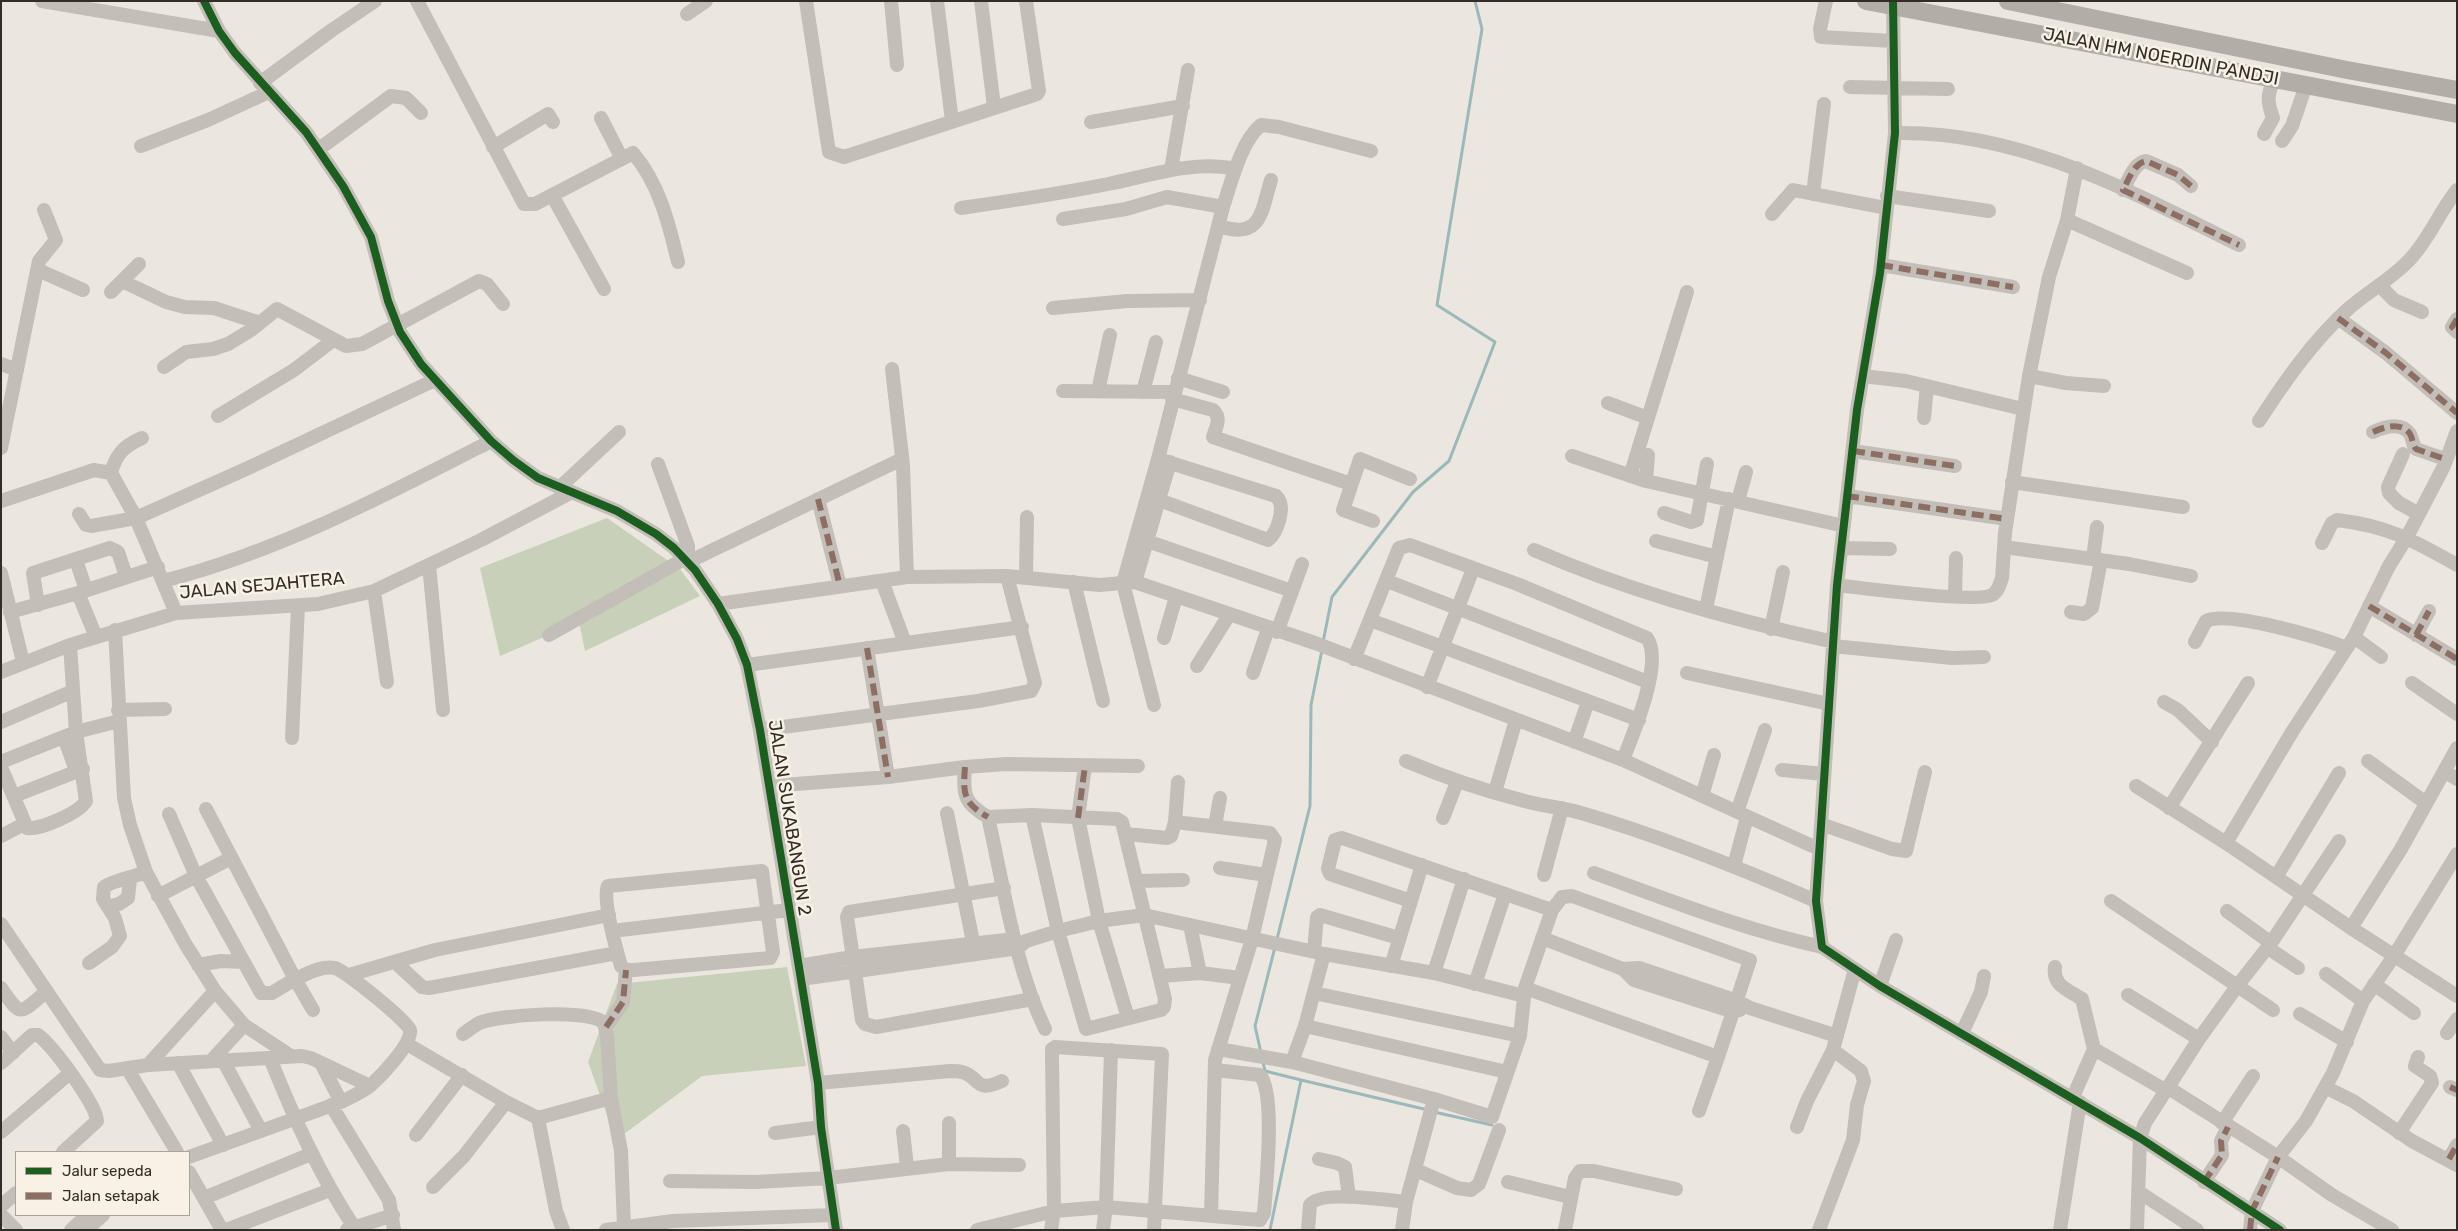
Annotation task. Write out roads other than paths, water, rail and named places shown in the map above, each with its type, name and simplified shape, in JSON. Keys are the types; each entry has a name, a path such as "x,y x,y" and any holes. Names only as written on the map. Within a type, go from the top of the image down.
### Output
{"main road":[{"name":"JALAN HM NOERDIN PANDJI","path":"1866,1 1893,4 2457,114"},
{"name":"JALAN HM NOERDIN PANDJI","path":"2008,1 2347,70 2457,90"}],"street":[{"path":"42,1 219,31"},
{"name":"JALAN SUKABANGUN 2","path":"204,1 219,31 265,87 306,132 343,186 371,238 388,301 397,323 410,349 435,380 491,441 526,470 566,490 617,511 674,548 718,604 737,639 747,665 760,730 781,868 818,1083 821,1127 836,1230"},
{"path":"140,146 208,120 265,87 332,30 375,1"},
{"path":"417,1 524,204 535,204 629,153 634,154 651,182 667,217 678,262"},
{"path":"687,14 706,1"},
{"path":"806,1 829,152 844,157 1037,94 1039,91 1026,1"},
{"path":"890,1 897,65"},
{"path":"937,1 952,121"},
{"path":"981,1 994,107"},
{"path":"1826,1 1820,28 1822,37 1892,41"},
{"path":"1822,947 1816,901 1833,644 1847,496 1863,376 1881,265 1895,133 1892,41 1893,4"},
{"path":"1171,170 1188,70"},
{"path":"2264,134 2273,118 2269,110 2268,99 2274,79"},
{"path":"2282,141 2292,126 2306,84"},
{"path":"1850,86 1948,88"},
{"path":"319,149 391,96 406,98 421,113"},
{"path":"1813,194 1824,104"},
{"path":"1091,122 1183,106"},
{"path":"493,147 548,114 554,122"},
{"path":"601,118 622,157"},
{"path":"1129,583 1147,541 1159,500 1173,396 1200,300 1223,207 1235,169 1248,143 1261,125 1370,151"},
{"path":"1895,133 1940,134 1989,141 2077,168 2238,244"},
{"path":"2123,190 2136,167 2140,162 2146,161 2178,175 2192,186"},
{"path":"961,208 1099,186 1171,170 1215,166 1235,169"},
{"path":"1838,585 1914,594 1955,596 1986,596 1996,592 2002,578 2007,519 2023,409 2048,276 2067,220 2077,168"},
{"path":"1219,226 1239,231 1251,228 1260,216 1271,180"},
{"path":"1772,214 1793,190 1887,202 1989,211"},
{"path":"2259,420 2301,360 2338,318 2397,272 2412,257 2457,190"},
{"path":"552,195 604,289"},
{"path":"1064,219 1126,209 1167,196 1223,207"},
{"path":"1,448 7,395 17,370 40,258 56,240 44,210"},
{"path":"2067,220 2187,273"},
{"path":"111,292 139,264"},
{"path":"1881,265 2013,287"},
{"path":"38,270 83,290"},
{"path":"122,281 166,302 185,307 214,308 260,323"},
{"path":"164,367 186,352 213,349 228,344 260,323 277,309 332,340 346,346 354,346 480,281 487,284 503,304"},
{"path":"2379,285 2394,300 2422,312"},
{"path":"1630,476 1687,292"},
{"path":"1053,308 1127,301 1200,300"},
{"path":"2338,318 2428,387 2457,413"},
{"path":"2457,320 2452,327 2457,332"},
{"path":"1098,391 1110,335"},
{"path":"218,416 294,370 332,340"},
{"path":"1142,392 1156,342"},
{"path":"1,364 17,370"},
{"path":"892,369 902,459 907,577"},
{"path":"1863,376 1927,386 2023,409"},
{"path":"2029,376 2066,383 2104,386"},
{"path":"1178,378 1223,392"},
{"path":"79,514 86,525 91,526 136,518 246,469 435,380"},
{"path":"1924,418 1927,386"},
{"path":"1063,391 1142,392 1173,396 1213,410 1217,414 1218,420 1213,437 1351,484"},
{"path":"1608,403 1648,418"},
{"path":"2373,432 2392,426 2404,429 2411,436 2416,449 2445,459"},
{"path":"2226,843 2292,732 2350,642 2389,566 2419,514 2457,431"},
{"name":"JALAN SEJAHTERA","path":"1,672 70,645 176,613 298,606 338,600 374,591 429,565 566,490 619,432"},
{"path":"111,473 118,453 128,444 142,438"},
{"path":"163,581 226,564 254,553 323,523 491,441"},
{"path":"1853,452 1955,466"},
{"path":"2403,454 2388,487 2389,493 2399,503 2419,514"},
{"path":"1646,481 1648,455"},
{"path":"1572,456 1646,481 1844,526"},
{"path":"549,634 686,561 902,459"},
{"path":"1373,521 1343,510 1360,459 1410,479"},
{"path":"1159,500 1268,540 1280,515 1281,505 1276,496 1164,461"},
{"path":"1154,705 1129,583 1164,461"},
{"path":"658,464 688,546 689,552 686,561"},
{"path":"1664,513 1691,522 1698,518 1707,464"},
{"path":"1,501 90,471 102,470 111,473 136,518 176,613"},
{"path":"1706,609 1717,557 1734,500 1746,472"},
{"path":"2012,482 2183,507"},
{"path":"1847,496 2007,519"},
{"path":"818,499 840,586"},
{"path":"1026,577 1027,517"},
{"path":"2322,543 2332,523 2337,520 2372,524 2407,537 2457,565"},
{"path":"2071,612 2084,614 2092,608 2097,559 2097,527"},
{"path":"1147,541 1292,591"},
{"path":"1656,541 1717,557"},
{"path":"1354,659 1399,548 1406,545 1517,584 1647,638 1653,651 1648,682 1639,720 1623,760"},
{"path":"2004,547 2019,547 2097,559 2191,576"},
{"path":"38,605 33,573 114,548 118,552 126,576"},
{"path":"1842,548 1890,549"},
{"path":"1534,550 1651,595 1706,609 1771,629 1833,644 1952,658 1984,658"},
{"path":"1955,596 1956,558"},
{"path":"76,560 82,592 96,637"},
{"path":"1253,673 1292,591 1302,564"},
{"path":"429,565 443,710"},
{"path":"10,612 82,592 158,567"},
{"path":"1427,687 1473,569"},
{"path":"1771,629 1782,572"},
{"path":"1,573 23,662"},
{"path":"760,730 978,701 1031,691 1035,683 1022,627 1007,576"},
{"path":"718,604 907,577 1007,576 1099,585 1129,583 1176,597 1272,631 1315,643 1623,760 1819,849"},
{"path":"882,581 905,643"},
{"path":"1387,581 1648,682"},
{"path":"1074,582 1103,701"},
{"path":"374,591 387,682"},
{"path":"1164,638 1176,597"},
{"path":"292,738 298,606"},
{"path":"2370,606 2457,659"},
{"path":"2416,635 2429,611"},
{"path":"1197,666 1229,615"},
{"path":"2195,642 2206,621 2218,618 2278,628 2324,639 2350,642 2381,657"},
{"path":"1370,620 1639,720"},
{"path":"747,665 1022,627"},
{"path":"116,630 118,715 126,812 146,872 198,965 215,991 244,1025 291,1056"},
{"path":"1,767 8,790 27,828 56,820 84,806 87,798 70,734 73,691 70,645"},
{"path":"867,648 888,777"},
{"path":"1687,673 1829,704"},
{"path":"2169,808 2248,683"},
{"path":"2412,683 2457,714"},
{"path":"1,722 73,691"},
{"path":"1574,742 1588,702"},
{"path":"2164,702 2178,710 2212,742"},
{"path":"1,762 118,715 165,709"},
{"path":"1495,792 1516,720"},
{"path":"1734,866 1742,814 1765,730"},
{"path":"2352,928 2457,748"},
{"path":"1702,796 1714,755"},
{"path":"1406,761 1457,782 1540,805 1562,808 1649,835 1734,866 1816,901"},
{"path":"2368,761 2426,803"},
{"path":"769,786 888,777 965,767 1006,764 1138,766"},
{"path":"1085,766 1078,818 1099,921 1128,1018"},
{"path":"965,767 965,796 976,810 988,817 1032,815 1117,819 1122,822 1138,881 1144,915 1161,976 1165,999 1164,1008 1086,1030 1058,931 1032,815"},
{"path":"8,790 80,770"},
{"path":"1782,770 1824,774"},
{"path":"2444,771 2457,779"},
{"path":"1820,824 1892,849 1906,851 1925,772"},
{"path":"2276,877 2339,773"},
{"path":"1126,834 1167,838 1173,833 1178,782"},
{"path":"1443,818 1457,782"},
{"path":"2136,786 2226,843 2394,956 2455,991"},
{"path":"1216,826 1220,798"},
{"path":"206,808 313,1010"},
{"path":"1544,875 1562,808"},
{"path":"947,813 974,948"},
{"path":"169,814 196,876 264,994 272,993 295,979 329,967 338,969 349,975 406,1022 410,1031 407,1044 370,1086 336,1104 190,1157"},
{"path":"988,817 1004,888 1020,943 1033,999 1045,1029"},
{"path":"1175,822 1272,834 1275,840 1266,875 1256,940 1240,978 1215,1070 1211,1216"},
{"path":"1,836 24,824"},
{"path":"1411,901 1330,874 1328,869 1335,840 1342,838 1552,910"},
{"path":"2137,1230 2140,1192 2140,1138 2145,1123 2199,1039 2238,985 2270,946 2338,841"},
{"path":"2250,1230 2252,1211 2278,1157 2306,1121 2347,1042 2364,1001 2457,854"},
{"path":"158,896 231,858"},
{"path":"1391,966 1422,865"},
{"path":"762,871 773,952 770,958 626,970 621,966 609,915 606,888 610,885 781,868"},
{"path":"1220,868 1266,875"},
{"path":"89,963 112,946 120,936 116,918 102,896 104,887 146,872"},
{"path":"1594,873 1711,915 1780,937 1822,947 1880,986 2140,1138 2204,1182 2280,1230"},
{"path":"108,907 120,904 128,898 130,879"},
{"path":"1434,973 1464,879"},
{"path":"1138,881 1183,880"},
{"path":"1004,888 849,912 847,917 862,1020 870,1026 876,1027 1033,999"},
{"path":"1476,984 1505,894"},
{"path":"1221,1050 1292,1062 1433,1107 1492,1117 1520,1036 1525,992 1552,910 1562,897 1572,896 1750,960 1699,1111"},
{"path":"2111,901 2273,1010"},
{"path":"612,931 789,910"},
{"path":"2227,911 2298,968"},
{"path":"349,975 435,950 609,915"},
{"path":"800,973 853,964 1020,943 1099,921 1144,915 1256,940 1525,992 1718,1057"},
{"path":"1292,1062 1314,993 1316,917 1320,915 1399,938"},
{"path":"1,924 96,1066 106,1071 148,1065 291,1056 311,1058 370,1086"},
{"path":"1190,925 1200,973"},
{"path":"1542,938 1623,969 1639,968 1677,988 1734,1006 1750,1008 1837,1036"},
{"path":"1880,986 1896,940"},
{"path":"395,962 422,987 429,988 617,953"},
{"path":"198,965 221,961 244,962"},
{"path":"2055,968 2054,976 2057,983 2082,999 2094,1049 2076,1100 2060,1230"},
{"path":"1797,1127 1807,1100 1833,1050 1855,969"},
{"path":"606,1027 623,1002 626,970"},
{"path":"1161,976 1200,973 1240,978"},
{"path":"2326,974 2364,1001"},
{"path":"1962,1033 1981,992 1984,976"},
{"path":"2374,984 2414,1013"},
{"path":"1,988 15,1009 19,1011 24,1010 46,992"},
{"path":"148,1065 215,991"},
{"path":"1314,993 1520,1036"},
{"path":"2128,995 2199,1039"},
{"path":"464,1034 479,1024 491,1020 557,1013 592,1016 601,1020 606,1027 611,1098 621,1151 624,1226"},
{"path":"2300,1014 2347,1042"},
{"path":"2447,1033 2457,1018"},
{"path":"218,1062 244,1025"},
{"path":"1305,1026 1507,1072"},
{"path":"1,1063 32,1036 38,1034 70,1072 95,1111 97,1121 64,1151"},
{"path":"1,1037 13,1052"},
{"path":"407,1044 506,1102 538,1118 611,1098"},
{"path":"1051,1230 1054,1211 1052,1049 1055,1047 1162,1054 1154,1230"},
{"path":"2094,1049 2166,1088 2392,1230"},
{"path":"1103,1230 1106,1207 1111,1050"},
{"path":"1819,1230 1851,1145 1857,1106 1864,1081 1861,1071 1833,1050"},
{"path":"2399,1132 2432,1083 2430,1076 2415,1066 2418,1057"},
{"path":"270,1058 294,1119 351,1229 393,1215"},
{"path":"218,1062 261,1131"},
{"path":"322,1063 336,1104 386,1195 393,1215 394,1230"},
{"path":"178,1064 223,1145"},
{"path":"127,1068 176,1151"},
{"path":"977,1230 999,1227 1054,1211 1106,1207 1260,1220 1264,1213 1269,1113 1264,1082 1260,1075 1215,1070"},
{"path":"818,1083 950,1071 964,1072 983,1086 992,1086 1002,1081"},
{"path":"1,1132 70,1072"},
{"path":"416,1135 462,1075"},
{"path":"2204,1182 2222,1155 2221,1141 2225,1125 2253,1076"},
{"path":"2325,1087 2353,1101 2399,1132 2453,1162 2457,1145"},
{"path":"433,1187 464,1156 506,1102"},
{"path":"1402,1230 1406,1202 1433,1107"},
{"path":"538,1118 556,1211 563,1230"},
{"path":"949,1124 949,1164"},
{"path":"775,1133 821,1127"},
{"path":"903,1130 907,1167"},
{"path":"1416,1170 1457,1188 1471,1190 1479,1184 1499,1130"},
{"path":"204,1198 311,1154"},
{"path":"1318,1159 1337,1163 1345,1167 1349,1197"},
{"path":"670,1181 756,1182 828,1178 907,1167 949,1164 1019,1165"},
{"path":"1566,1230 1570,1197 1575,1178 1580,1171 1584,1170 1676,1189"},
{"path":"190,1174 222,1230"},
{"path":"1508,1182 1570,1197"},
{"path":"226,1230 330,1190"},
{"path":"2140,1192 2197,1230"},
{"path":"1,1206 15,1194"},
{"path":"1308,1230 1311,1202 1318,1198 1349,1197 1406,1202"},
{"path":"1,1215 16,1230"},
{"path":"606,1230 624,1226 741,1225 833,1215"},
{"path":"70,1230 86,1216"},
{"path":"86,1230 101,1216"}],"waterway":[{"path":"1323,642 1332,597 1413,492 1449,461 1495,342 1437,305 1482,29 1475,1"},
{"path":"1277,939 1310,806 1311,705 1322,650"},
{"path":"1261,1053 1255,1026 1275,947"},
{"path":"1263,1062 1265,1071 1301,1080 1270,1230"},
{"path":"1301,1080 1428,1110"},
{"path":"1434,1112 1492,1125"}]}
